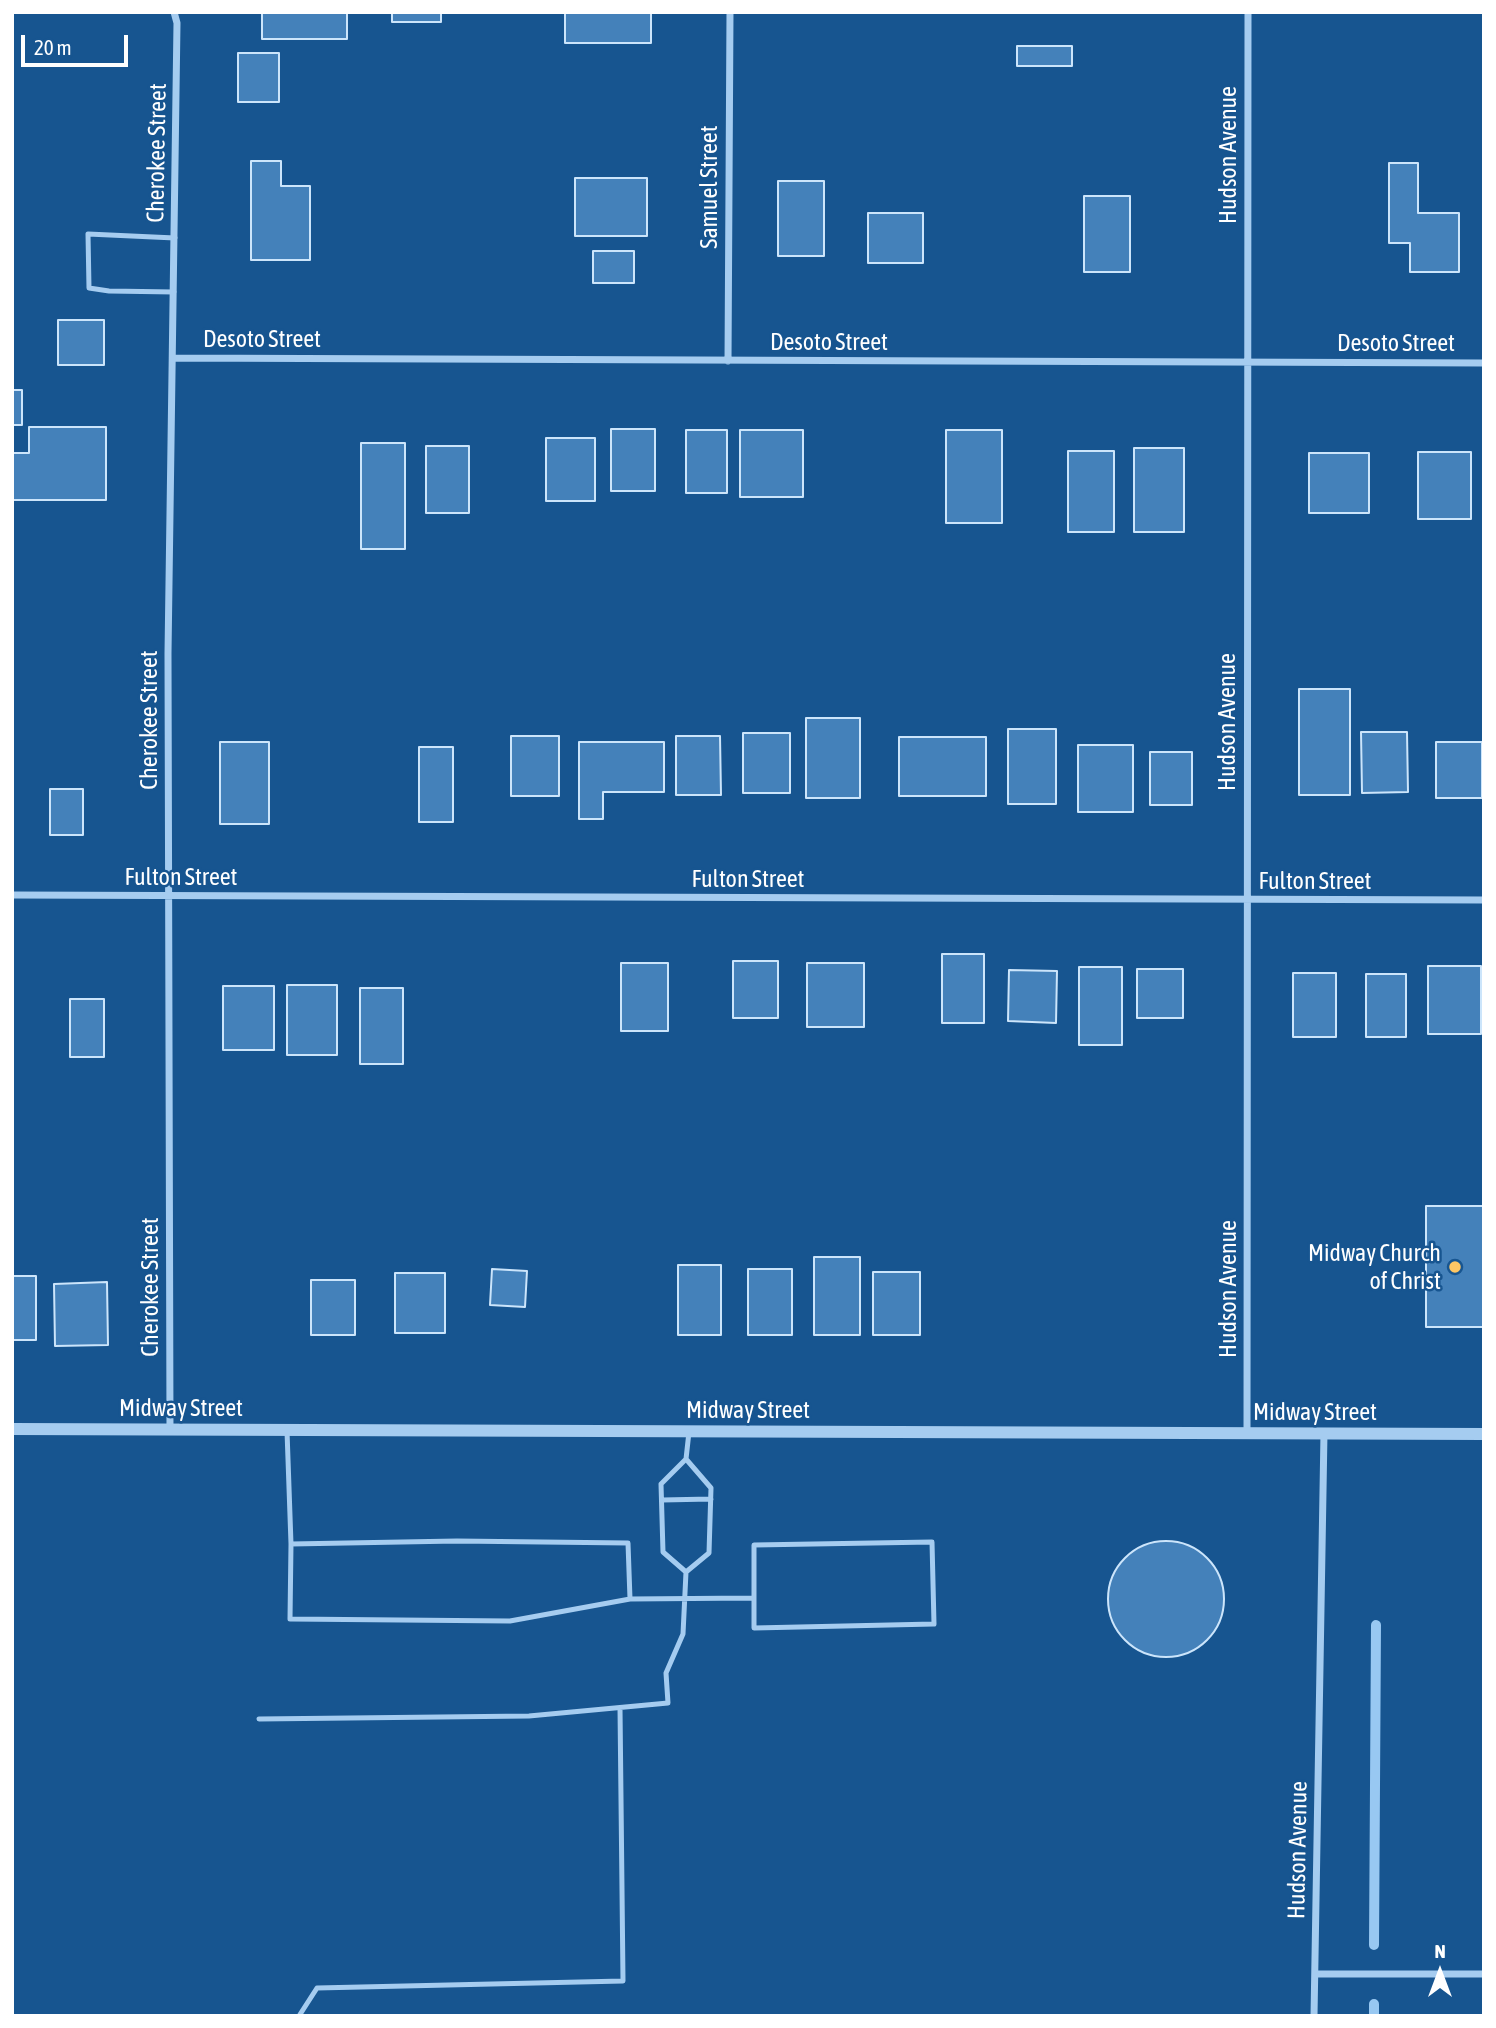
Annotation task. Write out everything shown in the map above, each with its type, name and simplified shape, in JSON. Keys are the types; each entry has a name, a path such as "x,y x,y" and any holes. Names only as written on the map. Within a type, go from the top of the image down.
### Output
{"street":[{"name":"Cherokee Street","path":"170,1429 168,653 175,238 177,23 174,12"},
{"name":"Samuel Street","path":"728,361 730,12"},
{"name":"Hudson Avenue","path":"1247,1432 1248,12"},
{"name":"Desoto Street","path":"173,358 1484,363"},
{"name":"Fulton Street","path":"12,895 1484,900"},
{"name":"Midway Street","path":"12,1429 1484,1434"},
{"name":"Hudson Avenue","path":"1314,2016 1324,1433"},
{"path":"1315,1974 1484,1974"}],"lane":[{"path":"174,292 89,288 88,234 175,238"},
{"path":"287,1429 291,1544 290,1619 510,1621 630,1599 753,1598"},
{"path":"686,1572 663,1552 661,1484 686,1459 689,1430"},
{"path":"259,1720 529,1716 668,1703 666,1673 683,1634 686,1572 709,1552 710,1488 686,1459"},
{"path":"662,1500 710,1499"},
{"path":"291,1544 457,1541 628,1543 630,1599"},
{"path":"932,1542 934,1624 754,1628 753,1598 754,1545 932,1542"},
{"path":"299,2016 317,1988 623,1981 620,1708"}],"building":[{"path":"262,12 347,12 347,39 262,39"},
{"path":"392,12 441,12 441,22 392,22"},
{"path":"565,12 651,12 651,43 565,43"},
{"path":"1017,46 1072,46 1072,66 1017,66"},
{"path":"238,53 279,53 279,102 238,102"},
{"path":"251,161 281,161 281,186 310,186 310,260 251,260"},
{"path":"1389,163 1418,163 1418,213 1459,213 1459,272 1410,272 1410,243 1389,243"},
{"path":"575,178 647,178 647,236 575,236"},
{"path":"778,181 824,181 824,256 778,256"},
{"path":"1084,196 1130,196 1130,272 1084,272"},
{"path":"868,213 923,213 923,263 868,263"},
{"path":"593,251 634,251 634,283 593,283"},
{"path":"58,320 104,320 104,365 58,365"},
{"path":"12,390 22,390 22,425 12,425"},
{"path":"29,427 106,427 106,500 12,500 12,453 29,453"},
{"path":"611,429 655,429 655,491 611,491"},
{"path":"686,430 727,430 727,493 686,493"},
{"path":"740,430 803,430 803,497 740,497"},
{"path":"946,430 1002,430 1002,523 946,523"},
{"path":"546,438 595,438 595,501 546,501"},
{"path":"361,443 405,443 405,549 361,549"},
{"path":"426,446 469,446 469,513 426,513"},
{"path":"1134,448 1184,448 1184,532 1134,532"},
{"path":"1068,451 1114,451 1114,532 1068,532"},
{"path":"1418,452 1471,452 1471,519 1418,519"},
{"path":"1309,453 1369,453 1369,513 1309,513"},
{"path":"1299,689 1350,689 1350,795 1299,795"},
{"path":"806,718 860,718 860,798 806,798"},
{"path":"1008,729 1056,729 1056,804 1008,804"},
{"path":"1361,732 1407,732 1408,792 1362,793"},
{"path":"743,733 790,733 790,793 743,793"},
{"path":"511,736 559,736 559,796 511,796"},
{"path":"676,736 720,736 721,795 676,795"},
{"path":"899,737 986,737 986,796 899,796"},
{"path":"220,742 269,742 269,824 220,824"},
{"path":"579,742 664,742 664,792 603,792 603,819 579,819"},
{"path":"1436,742 1482,742 1482,798 1436,798"},
{"path":"1078,745 1133,745 1133,812 1078,812"},
{"path":"419,747 453,747 453,822 419,822"},
{"path":"1150,752 1192,752 1192,805 1150,805"},
{"path":"50,789 83,789 83,835 50,835"},
{"path":"942,954 984,954 984,1023 942,1023"},
{"path":"733,961 778,961 778,1018 733,1018"},
{"path":"621,963 668,963 668,1031 621,1031"},
{"path":"807,963 864,963 864,1027 807,1027"},
{"path":"1428,966 1481,966 1481,1034 1428,1034"},
{"path":"1079,967 1122,967 1122,1045 1079,1045"},
{"path":"1137,969 1183,969 1183,1018 1137,1018"},
{"path":"1009,970 1057,971 1056,1023 1008,1021"},
{"path":"1293,973 1336,973 1336,1037 1293,1037"},
{"path":"1366,974 1406,974 1406,1037 1366,1037"},
{"path":"287,985 337,985 337,1055 287,1055"},
{"path":"223,986 274,986 274,1050 223,1050"},
{"path":"360,988 403,988 403,1064 360,1064"},
{"path":"70,999 104,999 104,1057 70,1057"},
{"name":"Midway Church of Christ","path":"1426,1206 1484,1206 1484,1327 1426,1327"},
{"path":"814,1257 860,1257 860,1335 814,1335"},
{"path":"678,1265 721,1265 721,1335 678,1335"},
{"path":"492,1269 527,1271 525,1307 490,1305"},
{"path":"748,1269 792,1269 792,1335 748,1335"},
{"path":"873,1272 920,1272 920,1335 873,1335"},
{"path":"395,1273 445,1273 445,1333 395,1333"},
{"path":"12,1276 36,1276 36,1340 12,1340"},
{"path":"311,1280 355,1280 355,1335 311,1335"},
{"path":"107,1282 108,1345 55,1346 54,1284"},
{"path":"1166,1541 1188,1546 1207,1558 1219,1577 1224,1599 1219,1621 1207,1640 1188,1652 1166,1657 1144,1652 1125,1640 1113,1621 1108,1599 1113,1577 1125,1558 1144,1546"}],"waterway":[{"path":"1374,1945 1376,1625"},
{"path":"1374,2004 1374,2016"}],"place":[{"name":"Midway Church of Christ","path":"1455,1267"}]}
